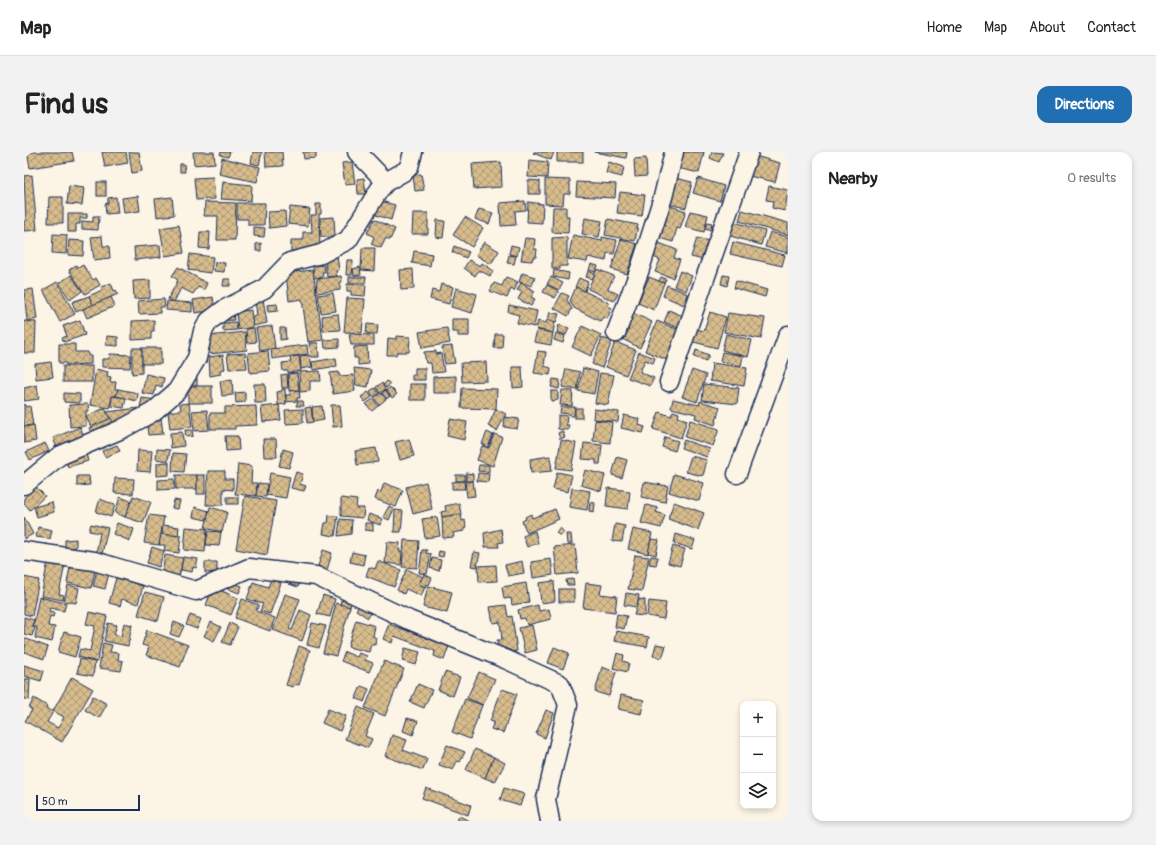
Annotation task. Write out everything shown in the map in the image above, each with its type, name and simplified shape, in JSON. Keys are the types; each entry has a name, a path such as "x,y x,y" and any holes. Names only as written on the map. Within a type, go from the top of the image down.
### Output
{"street":[{"path":"357,152 386,182"},
{"path":"24,485 59,456 122,429 153,412 176,391 197,358 203,331 209,321 225,309 264,289 290,262 321,254 348,240 379,190 386,182 409,167 413,152"},
{"path":"616,333 640,269 663,197 674,152"},
{"path":"668,382 749,152"},
{"path":"737,474 788,335"},
{"path":"24,551 94,561 196,590 249,568 316,576 409,620 505,659 560,684 568,706 546,799 550,821"}],"building":[{"path":"27,152 72,152 74,161 30,168"},
{"path":"102,152 126,152 128,163 105,167"},
{"path":"129,152 139,152 142,171 132,173"},
{"path":"193,152 214,152 215,163 194,165"},
{"path":"221,152 230,152 228,157 220,155"},
{"path":"253,152 262,152 259,165 251,163"},
{"path":"265,152 282,152 283,166 266,167"},
{"path":"303,152 316,152 316,158 304,159"},
{"path":"554,152 551,160 533,153"},
{"path":"557,152 583,152 583,162 557,162"},
{"path":"594,152 627,152 626,158"},
{"path":"677,152 704,152 699,173 673,167"},
{"path":"712,152 723,153 719,162 710,158"},
{"path":"755,156 780,163 775,182 749,176"},
{"path":"222,158 260,167 257,182 219,174"},
{"path":"646,158 647,176 635,177 634,159"},
{"path":"529,160 548,162 547,178 528,177"},
{"path":"352,162 355,184 345,185 342,163"},
{"path":"501,162 502,187 474,189 472,164"},
{"path":"609,162 624,167 622,177 606,173"},
{"path":"180,164 184,164 185,172 180,172"},
{"path":"421,174 424,190 415,191 413,175"},
{"path":"32,175 37,230 24,231 24,221 26,221 24,176"},
{"path":"213,177 215,199 196,200 194,178"},
{"path":"671,177 692,182 686,208 664,203"},
{"path":"364,178 366,194 358,194 357,179"},
{"path":"698,178 724,186 720,201 693,193"},
{"path":"545,179 570,180 570,194 564,194 563,205 545,204"},
{"path":"528,180 540,181 540,194 528,194"},
{"path":"97,182 106,182 106,196 97,196"},
{"path":"223,182 252,185 251,201 221,199"},
{"path":"577,182 616,184 615,198 576,196"},
{"path":"69,186 84,188 82,205 67,204"},
{"path":"769,186 788,190 785,211 772,208 773,201 766,200"},
{"path":"620,192 645,195 642,216 617,213"},
{"path":"138,196 140,211 124,213 122,198"},
{"path":"49,197 63,197 63,223 48,223"},
{"path":"116,197 118,213 106,214 105,204 108,203 108,198"},
{"path":"172,197 174,215 157,217 155,199"},
{"path":"377,200 395,205 391,220 373,214"},
{"path":"525,201 526,210 515,211 516,225 501,226 500,203"},
{"path":"205,202 236,203 235,240 217,240 218,216 204,216"},
{"path":"528,202 543,204 542,223 527,222"},
{"path":"237,203 265,203 264,225 248,225 248,219 237,219"},
{"path":"316,204 321,204 321,214 319,214 320,251 291,251 291,240 303,240 303,232 312,232 311,215 316,215"},
{"path":"667,205 686,211 680,229 677,228 673,242 656,237"},
{"path":"290,207 310,209 308,226 288,224"},
{"path":"553,207 566,207 566,216 569,216 568,233 552,232"},
{"path":"479,209 493,213 489,224 475,219"},
{"path":"742,210 788,223 788,235 739,221"},
{"path":"285,211 286,226 269,228 268,212"},
{"path":"690,211 708,215 704,232 685,227"},
{"path":"413,213 428,213 428,234 412,234"},
{"path":"68,214 87,214 87,218 80,218 80,224 76,224 76,232 68,232"},
{"path":"93,216 99,216 98,230 82,229 82,221 93,222"},
{"path":"334,217 335,237 321,237 320,218"},
{"path":"465,217 483,228 472,247 453,235"},
{"path":"585,218 602,221 599,237 582,234"},
{"path":"374,219 395,229 390,240 386,238 381,248 371,244 374,237 367,233"},
{"path":"608,219 638,225 635,241 605,235"},
{"path":"437,220 445,221 443,238 436,237"},
{"path":"731,221 765,231 761,245 727,235"},
{"path":"707,222 712,223 711,230 705,228"},
{"path":"179,225 184,253 165,256 160,228"},
{"path":"254,227 265,228 264,237 254,236"},
{"path":"200,232 210,232 209,249 199,248"},
{"path":"770,232 788,237 788,253 765,247"},
{"path":"53,234 67,235 66,254 52,253"},
{"path":"573,235 602,241 602,237 617,240 614,254 607,253 606,261 588,257 587,262 568,259"},
{"path":"102,236 103,246 109,246 110,258 94,260 91,237"},
{"path":"567,237 567,266 560,266 560,269 552,269 552,238"},
{"path":"525,238 535,239 534,249 537,249 536,257 533,257 532,261 521,260"},
{"path":"697,238 713,242 708,261 691,257"},
{"path":"621,239 637,244 627,274 611,269"},
{"path":"69,240 84,241 83,256 68,255"},
{"path":"654,241 677,250 674,258 680,260 673,278 655,272 660,260 649,255"},
{"path":"484,242 499,251 491,264 476,255"},
{"path":"733,242 785,255 782,266 730,254"},
{"path":"261,243 261,251 256,251 256,244"},
{"path":"160,245 161,257 135,260 134,247"},
{"path":"511,245 519,247 517,256 509,254"},
{"path":"454,246 469,252 466,258 452,252"},
{"path":"362,248 375,248 374,271 361,270"},
{"path":"414,251 432,254 430,266 412,263"},
{"path":"339,252 339,256 337,256 339,270 336,271 337,276 327,277 325,259"},
{"path":"190,254 213,257 211,273 188,270"},
{"path":"509,255 516,256 514,264 507,263"},
{"path":"347,260 353,260 352,275 346,275"},
{"path":"469,260 480,266 482,263 494,271 490,276 479,270 475,276 464,268"},
{"path":"215,262 225,263 224,272 214,271"},
{"path":"591,264 598,266 595,272 589,270"},
{"path":"76,265 78,268 83,265 93,280 96,278 100,285 85,294 69,270"},
{"path":"293,265 294,272 313,270 323,340 308,342 302,299 289,301 286,274"},
{"path":"324,265 325,272 322,272 323,277 314,278 313,266"},
{"path":"178,267 207,283 204,290 198,287 193,294 181,288 174,302 168,299 178,280 172,276"},
{"path":"360,267 361,275 354,276 353,269"},
{"path":"413,269 414,289 401,290 400,270"},
{"path":"597,269 614,276 608,289 618,294 614,301 588,289"},
{"path":"554,270 569,273 568,280 553,277"},
{"path":"588,271 595,274 592,279 586,277"},
{"path":"680,271 692,276 686,291 674,286"},
{"path":"522,273 535,277 532,286 519,282"},
{"path":"71,275 82,291 70,300 59,283"},
{"path":"723,275 729,276 727,286 721,284"},
{"path":"341,276 342,282 340,282 340,290 316,293 317,279"},
{"path":"349,277 366,277 365,283 349,283"},
{"path":"506,277 518,282 514,291 511,289 507,298 490,291 494,283 502,286"},
{"path":"551,277 563,283 559,290 547,284"},
{"path":"649,277 664,283 654,310 638,303"},
{"path":"661,277 666,279 664,283 659,281"},
{"path":"579,278 588,282 585,291 575,287"},
{"path":"224,279 230,279 230,286 223,286"},
{"path":"150,280 150,298 134,299 133,281"},
{"path":"736,281 767,290 765,297 734,288"},
{"path":"57,282 75,314 60,322 43,290"},
{"path":"111,283 114,291 116,290 118,294 93,305 89,296 102,290 101,287"},
{"path":"521,283 535,291 531,297 535,299 531,306 518,299 522,292 517,290"},
{"path":"347,284 366,285 365,296 351,295 351,291 347,291"},
{"path":"441,284 453,287 449,304 430,299 432,290 439,292"},
{"path":"547,285 559,291 555,298 543,292"},
{"path":"667,285 688,294 684,305 663,296"},
{"path":"576,287 609,303 608,306 612,308 607,319 603,317 600,321 574,308 570,301"},
{"path":"456,288 477,294 472,313 451,307"},
{"path":"33,289 37,319 27,321 24,290"},
{"path":"333,293 336,311 321,313 318,295"},
{"path":"562,293 569,296 567,300 572,309 568,316 554,308"},
{"path":"89,296 93,305 76,312 72,302"},
{"path":"111,297 115,306 87,318 83,309"},
{"path":"213,297 215,310 195,313 193,300"},
{"path":"347,298 365,299 362,333 344,332"},
{"path":"164,299 165,307 160,307 160,313 139,314 138,301"},
{"path":"263,299 267,323 253,326 252,317 257,316 255,300"},
{"path":"167,301 192,303 192,312 166,310"},
{"path":"277,304 278,311 268,312 267,305"},
{"path":"509,305 537,311 534,327 517,323 519,315 508,312"},
{"path":"251,310 253,327 238,330 236,312"},
{"path":"669,310 683,316 678,328 664,322"},
{"path":"629,311 652,322 640,348 624,340 629,328 622,325"},
{"path":"550,312 559,314 556,322 548,320"},
{"path":"710,312 726,317 717,348 690,341 694,328 704,331"},
{"path":"233,313 234,320 222,321"},
{"path":"728,313 765,318 761,339 724,332"},
{"path":"338,314 340,330 323,331 322,316"},
{"path":"452,319 469,319 469,336 458,336 458,332 452,332"},
{"path":"80,320 85,335 64,342 62,338 67,336 63,326"},
{"path":"154,320 154,331 151,331 151,339 132,340 132,321"},
{"path":"547,320 555,322 553,333 536,329 538,321 546,323"},
{"path":"24,321 36,322 35,353 24,353"},
{"path":"657,321 684,332 667,360 645,351"},
{"path":"236,322 237,330 223,331 223,323"},
{"path":"367,324 378,325 377,334 366,333"},
{"path":"559,325 569,328 566,335 557,332"},
{"path":"272,326 275,348 260,351 256,328"},
{"path":"582,326 601,335 591,356 572,347"},
{"path":"254,328 256,342 247,343 246,329"},
{"path":"280,328 285,328 286,339 280,340"},
{"path":"447,328 450,343 422,348 419,332"},
{"path":"537,330 553,333 551,345 534,342"},
{"path":"245,332 247,350 210,354 208,336"},
{"path":"556,333 565,336 563,343 554,340"},
{"path":"349,334 374,335 374,345 351,345"},
{"path":"495,334 503,334 502,348 494,348"},
{"path":"726,334 752,340 748,357 722,350"},
{"path":"107,336 118,337 118,346 106,345"},
{"path":"396,336 410,337 409,352 397,352 396,355 387,355 388,338 396,339"},
{"path":"602,338 612,341 602,368 592,364"},
{"path":"339,339 339,347 325,348 324,340"},
{"path":"615,342 636,350 626,375 606,367"},
{"path":"309,343 318,343 319,357 312,357"},
{"path":"59,344 75,344 75,352 88,352 88,356 91,356 91,364 66,365 66,363 59,363"},
{"path":"307,345 308,354 272,359 271,349"},
{"path":"367,346 368,364 358,365 358,358 354,358 354,347"},
{"path":"452,346 455,363 445,364 442,347"},
{"path":"132,348 142,348 142,373 132,374"},
{"path":"142,348 161,348 161,364 142,364"},
{"path":"696,350 709,355 706,361 694,357"},
{"path":"268,351 270,371 250,373 248,353"},
{"path":"436,351 436,354 441,353 444,372 432,373 431,363 426,363 424,352"},
{"path":"538,351 546,352 544,366 551,368 550,375 534,373"},
{"path":"639,352 655,358 653,363 645,360 640,372 654,378 650,386 628,378"},
{"path":"722,352 743,356 741,366 720,361"},
{"path":"245,353 247,368 229,369 227,354"},
{"path":"110,354 131,355 130,368 102,367 102,359 109,359"},
{"path":"223,355 225,369 220,370 221,374 210,376 209,357"},
{"path":"310,355 312,367 301,369 300,356"},
{"path":"299,356 301,371 288,373 288,371 283,371 282,363 291,362 290,357"},
{"path":"336,358 337,366 313,370 312,362"},
{"path":"51,362 53,377 36,379 35,364"},
{"path":"486,362 487,381 462,382 461,363"},
{"path":"712,363 747,368 744,386 710,381"},
{"path":"63,366 92,366 92,382 63,382"},
{"path":"512,367 522,367 523,387 513,388"},
{"path":"354,368 371,370 368,387 356,385"},
{"path":"415,368 425,368 425,380 412,380 412,375 415,375"},
{"path":"583,368 598,372 594,394 578,391"},
{"path":"96,369 108,372 107,376 111,377 110,382 116,382 115,389 118,389 116,396 112,396 110,408 90,405"},
{"path":"566,369 580,372 577,390 562,387"},
{"path":"692,370 706,375 697,402 682,397"},
{"path":"320,371 321,381 310,381 310,391 300,392 299,372"},
{"path":"339,372 339,376 353,375 355,391 333,394 330,373"},
{"path":"297,373 299,390 289,391 288,374"},
{"path":"600,373 614,375 608,405 595,403"},
{"path":"146,374 164,378 162,387 156,385 154,395 142,393"},
{"path":"287,374 288,388 282,388 281,375"},
{"path":"456,376 456,393 433,393 433,377"},
{"path":"189,379 197,379 197,386 189,386"},
{"path":"232,379 233,395 222,396 220,381"},
{"path":"553,379 560,380 559,389 551,387"},
{"path":"387,381 390,384 386,388 383,385"},
{"path":"382,383 385,389 380,393 376,387"},
{"path":"254,384 265,384 266,403 255,403"},
{"path":"410,384 425,384 425,400 410,400"},
{"path":"704,384 739,388 737,404 702,400"},
{"path":"37,385 39,399 24,401 24,388"},
{"path":"188,386 212,386 212,403 188,403"},
{"path":"390,387 397,394 392,398 386,390"},
{"path":"375,388 379,393 373,397 370,391"},
{"path":"462,388 497,389 496,409 461,408"},
{"path":"118,389 138,393 137,401 116,396"},
{"path":"282,389 285,389 286,404 278,405 277,392 282,391"},
{"path":"299,390 300,398 297,398 297,401 286,402 286,395 290,395 290,391"},
{"path":"385,390 390,396 387,399 382,393"},
{"path":"562,390 573,391 572,406 560,405"},
{"path":"551,391 558,391 558,400 551,401"},
{"path":"245,392 245,402 236,403 235,393"},
{"path":"368,392 372,397 365,402 361,397"},
{"path":"64,393 80,394 80,403 64,402"},
{"path":"381,393 386,399 379,405 374,398"},
{"path":"112,396 126,398 124,408 111,406"},
{"path":"142,398 157,400 156,409 140,407"},
{"path":"373,399 378,406 372,411 366,404"},
{"path":"673,399 699,405 700,401 720,407 715,425 695,418 696,414 671,408"},
{"path":"298,401 303,401 304,406 296,406"},
{"path":"189,403 192,427 170,429 168,412 181,410 180,404"},
{"path":"24,404 26,407 30,406 33,425 24,426"},
{"path":"88,404 89,411 86,411 86,426 70,427 69,405"},
{"path":"279,405 281,420 263,422 261,407"},
{"path":"331,405 340,405 342,426 333,427"},
{"path":"256,406 257,425 235,426 235,429 210,429 210,413 225,413 225,407"},
{"path":"322,406 324,420 313,422 312,407"},
{"path":"311,407 313,422 307,423 305,408"},
{"path":"561,407 575,407 574,416 560,413"},
{"path":"105,408 110,419 91,427 86,416"},
{"path":"138,408 139,419 113,425 107,412"},
{"path":"575,408 582,408 582,418 575,418"},
{"path":"303,409 303,423 286,424 285,410"},
{"path":"496,409 506,414 497,431 488,426"},
{"path":"594,409 619,412 618,422 593,419"},
{"path":"207,410 209,430 194,431 192,411"},
{"path":"673,411 679,413 678,417 687,420 681,438 653,429 659,412 671,416"},
{"path":"558,415 567,416 566,425 569,425 568,430 558,429"},
{"path":"624,415 640,419 639,425 645,427 643,433 621,428"},
{"path":"161,417 163,434 148,435 147,426 150,425 150,418"},
{"path":"505,417 519,419 517,429 504,427"},
{"path":"111,418 116,430 94,440 89,428"},
{"path":"450,419 467,422 464,440 447,436"},
{"path":"595,420 612,422 610,443 593,441"},
{"path":"690,420 719,429 713,446 685,437"},
{"path":"34,425 36,441 24,443 24,427"},
{"path":"80,427 87,444 60,455 53,438"},
{"path":"185,430 192,430 193,436 186,437"},
{"path":"562,431 565,437 560,439 558,433"},
{"path":"182,432 184,446 171,448 170,433"},
{"path":"487,432 493,435 488,447 482,444"},
{"path":"494,434 502,437 493,466 477,460 482,446 489,448"},
{"path":"225,436 238,436 239,450 226,451"},
{"path":"665,437 678,441 675,451 662,447"},
{"path":"263,439 276,439 277,457 264,457"},
{"path":"409,439 414,456 400,460 395,442"},
{"path":"561,440 576,443 571,470 556,468"},
{"path":"684,440 710,449 707,457 681,448"},
{"path":"45,443 49,451 30,460 26,452"},
{"path":"584,443 602,445 600,464 596,464 596,460 582,459"},
{"path":"117,445 120,451 105,457 102,451"},
{"path":"376,448 378,462 357,465 355,451"},
{"path":"157,449 170,450 168,461 156,459"},
{"path":"283,449 293,452 289,468 279,466"},
{"path":"85,450 88,461 68,467 64,456"},
{"path":"138,450 152,451 150,472 137,471"},
{"path":"173,453 186,454 184,472 172,471"},
{"path":"550,456 552,471 531,473 530,459"},
{"path":"691,456 707,460 703,476 686,472"},
{"path":"617,457 627,460 622,478 612,475"},
{"path":"169,462 169,475 157,476 157,463"},
{"path":"238,464 252,466 251,483 257,483 256,496 235,494"},
{"path":"479,465 489,465 489,472 478,471"},
{"path":"585,470 605,475 601,491 581,485"},
{"path":"208,471 225,471 225,479 233,479 233,490 223,489 223,505 206,505"},
{"path":"296,472 303,474 300,484 306,486 304,491 291,488"},
{"path":"557,472 572,475 568,492 553,489"},
{"path":"270,473 290,477 286,498 266,495"},
{"path":"466,473 473,474 473,481 466,481"},
{"path":"478,473 489,474 488,482 477,481"},
{"path":"674,474 704,483 699,501 669,492"},
{"path":"176,475 197,475 197,489 176,489"},
{"path":"197,475 205,475 205,494 197,494"},
{"path":"456,475 465,475 465,481 456,481"},
{"path":"77,476 89,476 90,485 77,486"},
{"path":"115,478 134,479 133,494 114,493"},
{"path":"174,479 175,489 158,490 158,480"},
{"path":"464,481 465,489 452,489 452,482"},
{"path":"473,481 475,496 467,497 465,482"},
{"path":"426,482 432,509 413,514 406,487"},
{"path":"644,482 668,486 665,502 641,497"},
{"path":"258,483 267,484 266,497 256,496"},
{"path":"384,483 403,490 396,507 375,499 378,491 381,492"},
{"path":"36,487 45,496 30,510 24,503 24,498"},
{"path":"572,488 590,491 587,510 569,507"},
{"path":"608,488 630,491 628,509 606,506"},
{"path":"133,496 151,502 143,523 125,517"},
{"path":"245,496 276,501 267,555 236,549"},
{"path":"120,497 131,501 125,517 115,513"},
{"path":"227,497 238,497 238,504 227,504"},
{"path":"341,498 357,500 356,508 364,508 363,518 341,516"},
{"path":"100,499 115,505 111,517 96,512"},
{"path":"174,500 180,501 178,509 172,508"},
{"path":"52,502 54,512 37,517 34,507"},
{"path":"590,502 595,503 594,512 589,511"},
{"path":"674,502 704,513 698,530 668,519"},
{"path":"459,503 461,514 442,517 441,512 446,511 445,506"},
{"path":"646,505 658,508 656,512 665,515 661,528 641,523"},
{"path":"389,506 394,509 389,520 383,517"},
{"path":"195,507 209,511 206,520 193,517"},
{"path":"210,507 227,512 222,532 205,528"},
{"path":"555,509 559,519 527,533 522,521 526,519 525,517 531,514 532,518"},
{"path":"395,510 403,511 401,532 394,532"},
{"path":"369,514 383,519 380,525 367,520"},
{"path":"461,514 462,521 465,520 466,528 464,531 453,533 454,537 443,538 442,517"},
{"path":"149,515 164,517 159,545 144,543"},
{"path":"329,515 338,517 335,536 323,534 325,523 328,523"},
{"path":"24,517 33,534 24,539"},
{"path":"437,517 440,536 425,538 422,519"},
{"path":"340,519 352,520 351,534 338,536"},
{"path":"117,523 134,529 130,541 113,534"},
{"path":"365,523 373,523 373,531 365,530"},
{"path":"91,524 108,528 102,554 96,553 100,533 89,531"},
{"path":"615,524 625,526 622,542 612,541"},
{"path":"163,525 179,527 178,536 162,534"},
{"path":"38,527 52,530 50,539 36,537"},
{"path":"186,527 207,529 205,552 184,550"},
{"path":"560,528 564,532 561,536 556,533"},
{"path":"501,529 503,542 498,543 499,547 485,547 484,533"},
{"path":"633,529 652,533 648,554 628,549"},
{"path":"208,531 221,532 219,546 206,545"},
{"path":"535,531 538,543 527,547 523,536"},
{"path":"161,534 181,536 179,553 164,551 165,545 159,545"},
{"path":"566,534 571,534 572,544 567,544"},
{"path":"676,534 695,540 692,549 674,543"},
{"path":"76,539 76,547 65,548 65,540"},
{"path":"651,539 659,540 656,555 648,553"},
{"path":"404,540 419,541 417,568 402,567"},
{"path":"387,542 400,543 399,551 402,551 401,565 385,563"},
{"path":"575,545 578,573 557,575 554,547"},
{"path":"673,546 685,549 680,566 668,563"},
{"path":"152,547 164,551 159,567 147,563"},
{"path":"323,550 332,553 327,570 318,566"},
{"path":"422,550 427,550 426,553 431,554 427,574 419,573"},
{"path":"439,551 444,552 443,557 438,556"},
{"path":"352,552 365,555 363,565 350,562"},
{"path":"474,552 480,553 477,567 471,566"},
{"path":"165,555 183,558 179,577 162,574"},
{"path":"635,555 649,557 642,591 628,589"},
{"path":"651,556 658,557 656,565 649,564"},
{"path":"183,557 198,559 196,568 193,567 192,572 181,570"},
{"path":"432,558 441,560 439,571 430,568"},
{"path":"551,559 553,575 533,578 531,562"},
{"path":"48,561 65,564 59,594 64,595 63,600 41,596"},
{"path":"378,561 401,570 394,587 366,576 369,567 375,569"},
{"path":"522,561 524,573 508,576 505,565"},
{"path":"205,562 217,562 217,572 205,573"},
{"path":"496,565 497,581 479,582 478,566"},
{"path":"70,567 95,571 91,588 67,583"},
{"path":"407,569 423,577 419,584 425,587 421,596 406,589 404,594 397,590"},
{"path":"97,570 109,573 105,589 93,586"},
{"path":"424,574 432,578 429,585 426,584 425,587 419,584"},
{"path":"24,577 39,580 32,616 24,614"},
{"path":"116,578 143,586 138,604 122,599 120,606 109,603"},
{"path":"291,578 301,581 298,587 289,584"},
{"path":"271,579 281,583 270,614 260,611 263,604 247,599 253,582 268,587"},
{"path":"573,579 574,585 567,585 566,580"},
{"path":"228,581 242,586 239,593 226,588"},
{"path":"554,581 555,601 541,603 539,583"},
{"path":"526,583 529,602 512,605 511,598 504,599 502,587"},
{"path":"586,583 602,585 600,594 617,596 615,612 583,608"},
{"path":"68,585 79,588 76,603 64,601"},
{"path":"428,586 452,592 447,613 423,607"},
{"path":"213,587 238,598 231,615 206,605"},
{"path":"559,589 574,589 574,602 559,602"},
{"path":"145,592 164,597 158,621 138,615"},
{"path":"626,593 639,595 637,607 624,605"},
{"path":"285,594 300,599 289,629 292,630 300,610 311,615 302,641 273,630"},
{"path":"323,595 335,599 330,617 317,614"},
{"path":"39,597 66,603 64,611 50,608 49,612 54,613 53,617 50,616 48,626 55,627 52,642 35,638 37,627 33,627"},
{"path":"242,599 259,605 256,611 275,618 270,631 235,618"},
{"path":"639,599 645,600 645,616 634,615"},
{"path":"341,600 351,603 350,607 340,605"},
{"path":"649,601 666,603 664,619 647,616"},
{"path":"361,602 373,609 368,618 356,610"},
{"path":"336,603 350,607 336,656 323,653"},
{"path":"506,605 508,617 512,616 517,651 499,654 497,640 502,640 500,622 493,623 490,607"},
{"path":"538,605 539,611 549,609 551,619 527,625 525,618 520,619 518,610"},
{"path":"89,612 107,616 97,662 78,657 80,649 90,651 95,626 86,624"},
{"path":"617,614 627,616 624,629 615,627"},
{"path":"190,615 201,619 197,629 186,625"},
{"path":"24,617 34,620 32,626 35,628 32,636 24,634"},
{"path":"356,620 375,626 373,636 376,638 375,645 371,644 369,652 348,647"},
{"path":"174,622 184,626 179,637 170,634"},
{"path":"211,622 221,627 214,641 204,636"},
{"path":"108,623 117,625 114,634 121,636 124,623 132,625 128,646 104,641"},
{"path":"230,623 238,627 230,645 222,642"},
{"path":"312,623 326,626 319,648 307,645"},
{"path":"389,624 449,646 444,660 434,656 435,651 394,636 392,643 383,639"},
{"path":"532,625 537,650 525,653 519,628"},
{"path":"147,630 188,645 180,667 146,655 149,647 142,645"},
{"path":"616,631 649,637 647,647 614,641"},
{"path":"64,632 81,637 75,657 58,652"},
{"path":"24,638 48,647 44,659 24,652 26,645 24,644"},
{"path":"103,643 112,645 110,652 119,653 118,660 123,661 121,671 99,668"},
{"path":"656,644 666,646 662,658 653,656"},
{"path":"299,646 310,650 299,685 295,684 293,687 286,685"},
{"path":"554,647 569,653 563,669 548,663"},
{"path":"405,648 420,652 416,665 402,661"},
{"path":"345,652 357,657 359,653 367,656 365,660 373,663 369,672 341,661"},
{"path":"617,653 624,655 623,661 629,663 627,672 613,668"},
{"path":"80,659 95,662 93,676 77,673"},
{"path":"384,661 404,669 385,716 365,708"},
{"path":"24,665 44,671 41,681 24,676"},
{"path":"602,667 616,672 609,696 595,692"},
{"path":"445,672 460,677 453,696 438,690"},
{"path":"479,672 495,679 483,705 467,698"},
{"path":"72,677 93,689 62,742 25,721 32,710 29,708 34,698 47,706 46,708 53,712 47,722 58,728 64,717 53,711"},
{"path":"24,679 30,679 29,700 24,699"},
{"path":"418,684 432,690 424,708 410,702"},
{"path":"361,686 369,689 364,702 356,698"},
{"path":"502,689 517,694 503,733 491,729 494,722 490,721"},
{"path":"621,695 644,700 641,714 618,709"},
{"path":"93,696 107,704 99,718 85,710"},
{"path":"465,699 482,705 470,739 452,732"},
{"path":"358,707 374,714 365,736 372,739 368,748 345,739"},
{"path":"328,709 346,716 340,731 322,723"},
{"path":"546,710 554,713 545,738 536,734"},
{"path":"407,718 418,721 413,735 403,731"},
{"path":"392,735 407,740 403,750 427,759 423,770 385,756"},
{"path":"447,745 465,752 460,762 457,761 453,770 439,765"},
{"path":"475,749 494,757 485,778 466,770"},
{"path":"494,757 505,763 495,782 485,778"},
{"path":"426,788 471,805 468,815 422,798"},
{"path":"504,788 524,794 520,806 500,800"},
{"path":"459,816 470,821 457,821"}]}
